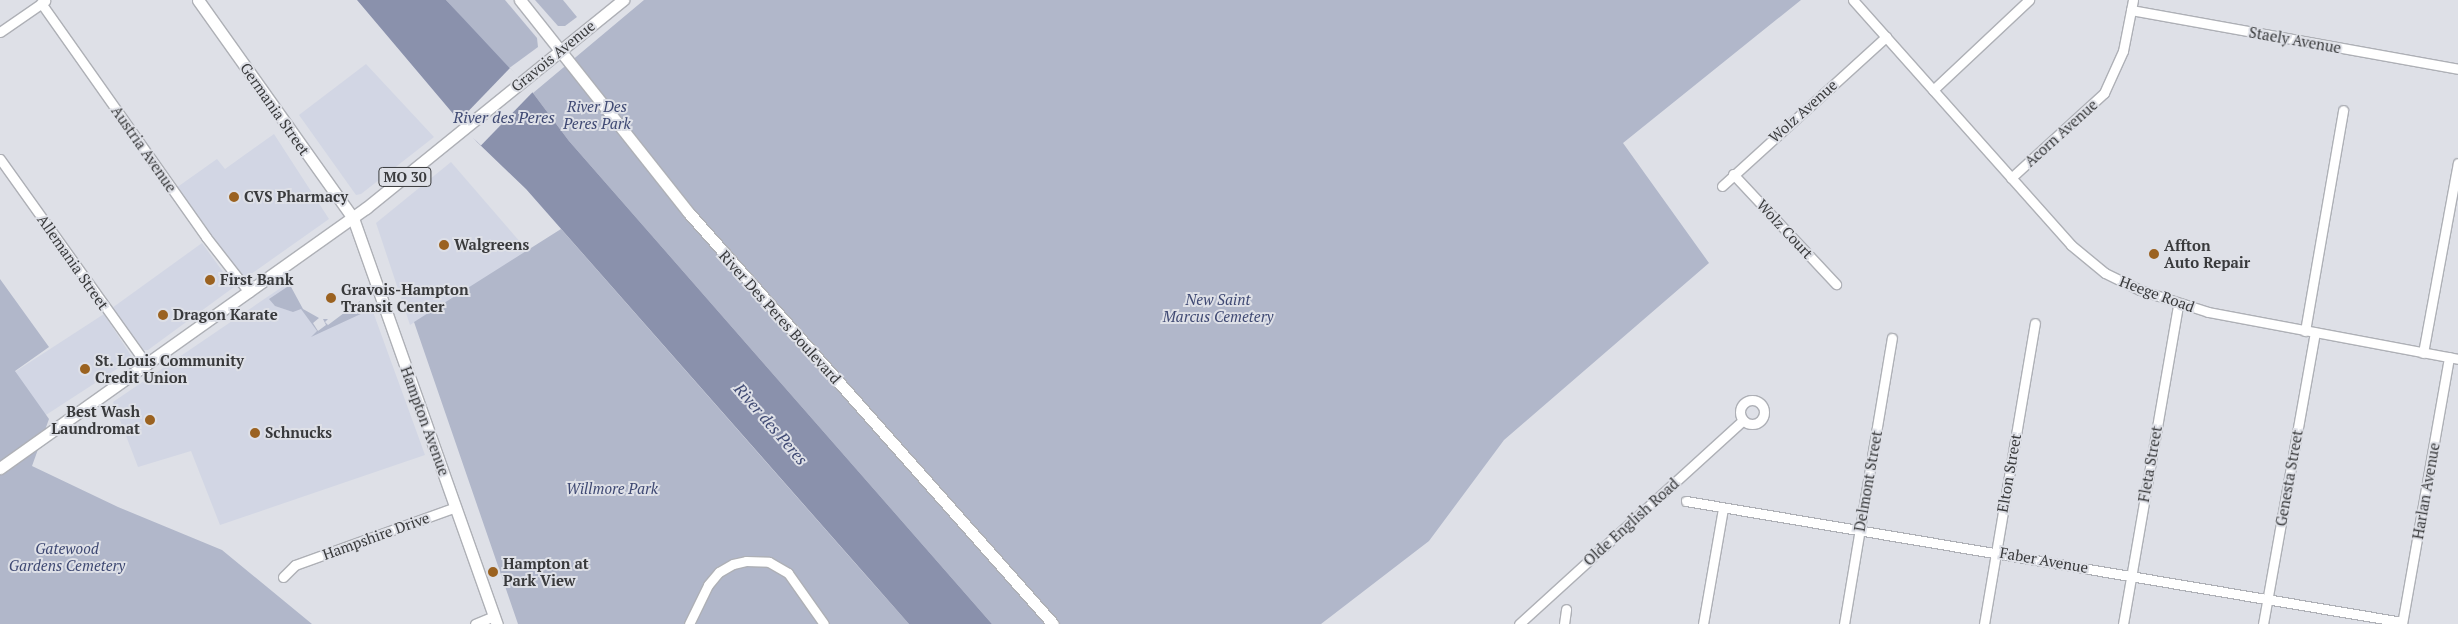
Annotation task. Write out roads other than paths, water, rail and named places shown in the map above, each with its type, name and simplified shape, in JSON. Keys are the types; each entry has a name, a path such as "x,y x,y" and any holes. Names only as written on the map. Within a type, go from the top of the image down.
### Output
{"main road":[{"name":"Germania Street","path":"198,0 352,218"},
{"name":"River Des Peres Boulevard","path":"520,0 560,48 688,212 1052,624"},
{"name":"Gravois Avenue","path":"0,468 352,218 456,136 560,48 623,0"},
{"name":"Hampton Avenue","path":"352,218 496,620"}],"street":[{"name":"Heege Road","path":"1853,0 2071,245 2094,266 2121,282 2178,304 2315,333 2454,358"},
{"path":"2013,0 2020,8"},
{"path":"1933,90 2029,0"},
{"name":"Acorn Avenue","path":"2011,178 2104,93 2123,51 2133,0"},
{"path":"0,32 44,2"},
{"name":"Austria Avenue","path":"44,2 206,237 249,292"},
{"name":"Staely Avenue","path":"2131,10 2458,69"},
{"name":"Wolz Avenue","path":"1722,186 1886,37"},
{"path":"2305,331 2343,110"},
{"name":"Allemania Street","path":"0,159 147,364"},
{"path":"2423,353 2458,163"},
{"name":"Wolz Court","path":"1733,174 1836,284"},
{"name":"Fleta Street","path":"2123,624 2178,304"},
{"name":"Elton Street","path":"1984,624 2035,323"},
{"name":"Genesta Street","path":"2263,624 2315,333"},
{"name":"Delmont Street","path":"1844,624 1892,338"},
{"name":"Harlan Avenue","path":"2402,623 2454,358"},
{"name":"Olde English Road","path":"1519,624 1743,420"},
{"name":"Faber Avenue","path":"1686,501 1860,531 1996,551 2402,623"},
{"name":"Hampshire Drive","path":"283,577 295,565 456,507"},
{"path":"1703,624 1723,508"},
{"path":"689,624 708,585 719,572 733,564 746,561 769,562 788,573 824,624"},
{"path":"1564,624 1566,609"},
{"path":"475,624 496,620"}],"water":[{"name":"River des Peres","path":"357,0 446,0 533,93 569,141 992,624 909,624 526,189 477,142"}],"place":[{"name":"CVS Pharmacy","path":"234,197"},
{"name":"Walgreens","path":"444,245"},
{"name":"Affton Auto Repair","path":"2154,254"},
{"name":"First Bank","path":"210,280"},
{"name":"Gravois-Hampton Transit Center","path":"331,298"},
{"name":"Dragon Karate","path":"163,315"},
{"name":"St. Louis Community Credit Union","path":"85,369"},
{"name":"Best Wash Laundromat","path":"150,420"},
{"name":"Schnucks","path":"255,433"},
{"name":"Hampton at Park View","path":"493,572"}],"park label":[{"name":"River Des Peres Park","path":"597,114"},
{"name":"New Saint Marcus Cemetery","path":"1218,308"},
{"name":"Willmore Park","path":"612,489"},
{"name":"Gatewood Gardens Cemetery","path":"67,556"}]}
